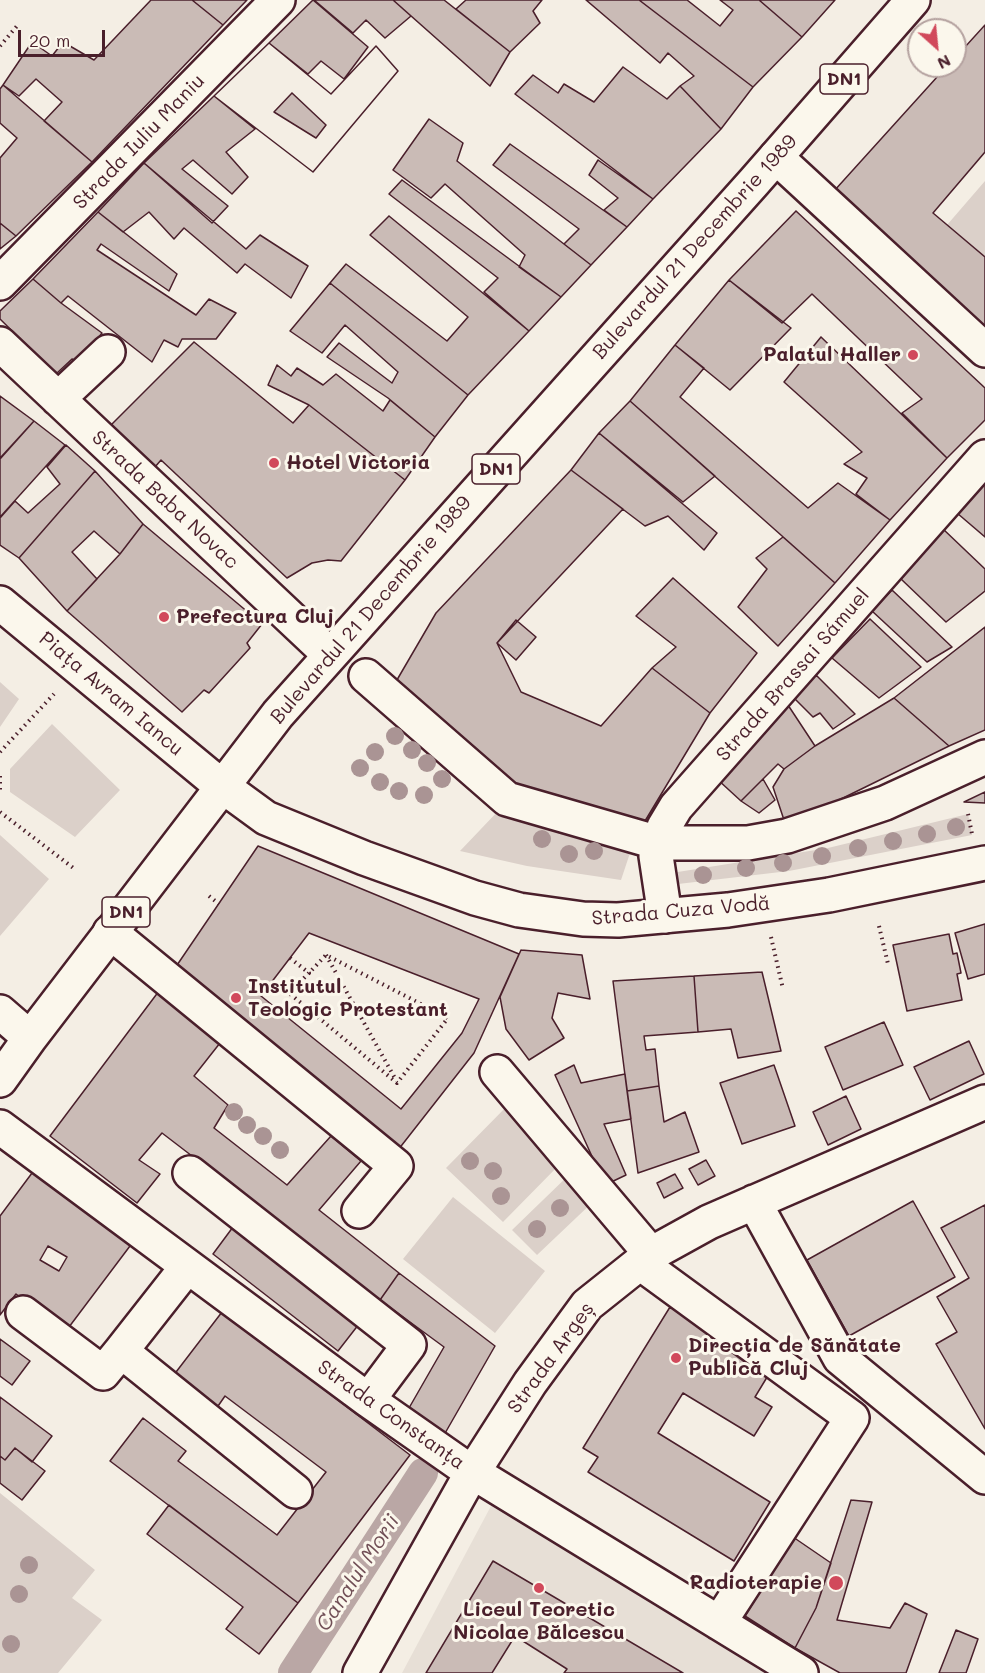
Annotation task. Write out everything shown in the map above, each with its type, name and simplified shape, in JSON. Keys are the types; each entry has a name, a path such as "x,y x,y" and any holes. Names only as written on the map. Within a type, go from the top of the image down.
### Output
{"street":[{"name":"Strada Iuliu Maniu","path":"0,284 278,0"},
{"name":"Bulevardul 21 Decembrie 1989","path":"0,1080 257,739 776,158 913,0"},
{"path":"776,158 985,350"},
{"name":"Strada Baba Novac","path":"0,344 330,656"},
{"path":"58,399 108,352"},
{"name":"Strada Brassai Sámuel","path":"665,916 656,856 664,827 676,807 985,457"},
{"name":"Piața Avram Iancu","path":"0,603 222,785"},
{"path":"366,676 507,799 659,843 748,843 787,836 885,803 985,757"},
{"name":"Strada Cuza Vodă","path":"222,785 266,818 364,858 475,898 519,910 583,919 665,916 728,910 829,895 979,849"},
{"path":"110,932 396,1166 359,1211"},
{"path":"0,1012 30,1038"},
{"path":"497,1072 646,1259 852,1418 719,1623"},
{"name":"Strada Argeș","path":"360,1673 472,1473 530,1383 587,1305 646,1259 709,1222 985,1102"},
{"name":"Strada Constanța","path":"0,1127 368,1400 472,1473 719,1623 789,1670"},
{"path":"190,1173 409,1345 368,1400"},
{"path":"754,1202 840,1358 985,1477"},
{"path":"23,1313 103,1374 187,1267"},
{"path":"121,1351 295,1491"}],"path":[{"path":"0,46 17,27"},
{"path":"0,752 54,694"},
{"path":"0,776 0,792"},
{"path":"0,812 76,870"},
{"path":"968,814 979,849"},
{"path":"209,896 219,904"},
{"path":"879,926 888,964"},
{"path":"771,937 783,989"},
{"path":"327,956 289,993 397,1083"},
{"path":"327,956 448,1018 397,1083"},
{"path":"327,956 397,1083"},
{"path":"290,958 309,973"}],"shaded area":[{"path":"985,181 985,257 947,225"},
{"path":"0,682 19,699 0,727"},
{"path":"52,724 120,790 75,837 10,792 10,769"},
{"path":"500,809 595,835 630,853 621,880 527,866 460,851"},
{"path":"968,814 972,835 789,871 661,886 659,875 828,848"},
{"path":"0,835 49,879 0,936"},
{"path":"512,1101 563,1161 503,1222 446,1168"},
{"path":"573,1171 596,1199 537,1255 512,1230"},
{"path":"453,1197 545,1271 495,1333 403,1259"},
{"path":"0,1493 95,1570 72,1598 102,1620 58,1673 0,1673"},
{"name":"Liceul Teoretic Nicolae Bălcescu","path":"491,1506 768,1671 767,1673 402,1673"}],"building":[{"path":"151,0 192,0 223,25 92,162 44,121 62,102 36,79 19,96 3,85 32,42 52,56 63,42 94,60"},
{"path":"192,0 247,0 223,25"},
{"path":"313,0 368,47 344,79 321,61 308,74 269,43"},
{"path":"314,0 393,0 411,16 385,38 366,20 353,33"},
{"path":"393,0 444,0 510,52 490,86"},
{"path":"466,0 542,0 533,11 540,23 510,52 456,9"},
{"path":"586,0 639,0 753,87 721,129 680,86 694,76 668,53 660,63"},
{"path":"639,0 687,0 720,26 733,10 720,0 759,0 802,37 753,87"},
{"path":"759,0 835,0 802,37"},
{"path":"985,25 985,152 933,213 985,257 985,328 834,191 936,78 967,78 967,45"},
{"path":"269,43 331,94 376,46 398,71 313,172 214,96","holes":["292,93 326,125 316,138 274,112"]},
{"path":"269,43 331,94 376,46 398,71 313,172 214,96"},
{"path":"623,67 667,99 680,86 721,129 653,199 515,94 533,75 558,93 564,84 594,102"},
{"path":"3,85 92,162 16,236 0,223 0,158 17,138 0,123 0,89"},
{"path":"214,96 255,129 226,152 248,177 232,194 193,160 182,169 228,206 212,223 144,163"},
{"path":"429,119 463,143 457,161 591,265 561,297 519,267 525,255 445,184 431,198 393,170"},
{"path":"510,144 627,227 591,265 564,244 579,229 493,165"},
{"path":"598,160 653,199 627,227 604,210 618,198 589,175"},
{"path":"144,163 246,249 260,235 308,266 291,298 245,264 237,273 184,228 174,239 149,212 123,232 98,212"},
{"path":"402,180 561,297 529,331 484,292 498,278 389,194"},
{"name":"Palatul Haller","path":"796,211 985,388 985,420 947,458 902,413 922,399 812,294 782,323 729,280"},
{"path":"98,212 177,274 169,291 101,244 97,250 196,315 209,299 236,313 216,339 182,339 178,347 164,340 152,362 68,296 61,303 33,279"},
{"path":"389,216 529,331 468,395 330,283 346,264 447,341 468,317 370,235"},
{"path":"0,223 16,236 0,249"},
{"path":"33,279 102,333 79,362 72,359 56,374 0,319 0,311"},
{"path":"729,280 791,328 730,390 675,345"},
{"path":"330,283 468,395 435,437 388,398 327,357 339,343 392,383 398,372 345,325 322,353 290,331"},
{"path":"821,337 947,458 890,520 856,494 867,478 844,464 862,452 784,382"},
{"name":"Hotel Victoria","path":"194,342 293,423 309,405 405,480 341,561 328,560 312,563 287,578 161,460 155,467 109,427"},
{"path":"675,345 704,368 680,397 808,508 838,483 890,520 835,583 630,401"},
{"path":"277,365 291,376 297,368 323,385 336,374 383,411 390,400 435,437 405,480 309,405 268,385"},
{"path":"0,396 34,421 0,458"},
{"path":"630,401 715,476 683,502 599,433"},
{"path":"34,421 65,445 0,517 0,459"},
{"path":"599,433 717,533 704,550 668,516 645,526 571,470"},
{"path":"66,445 95,471 19,558 0,545 0,518 15,501 28,513 60,484 47,467"},
{"path":"571,470 623,509 497,643 521,692 601,726 652,668 710,713 642,826 512,789 394,685 436,613"},
{"path":"95,471 143,524 120,554 94,531 72,552 97,579 67,611 19,558"},
{"path":"985,483 985,537 957,513"},
{"name":"Prefectura Cluj","path":"143,524 262,624 247,643 250,648 209,693 204,690 182,712 67,611 120,554"},
{"path":"942,528 985,569 985,591 946,622 901,579"},
{"path":"783,537 835,583 778,646 738,607 767,569 756,558"},
{"path":"673,578 757,653 710,713 652,668 676,647 636,616"},
{"path":"892,590 952,647 927,662 872,611"},
{"path":"870,619 921,667 879,698 832,658"},
{"path":"516,620 536,637 516,660 497,643"},
{"path":"985,627 985,730 949,746 894,698"},
{"path":"816,675 855,714 833,729 820,713 813,717 793,697"},
{"path":"894,698 949,746 786,826 773,787 784,769 815,746"},
{"path":"786,702 815,746 784,769 778,764 741,801 717,779"},
{"path":"763,779 775,800 759,813 741,801"},
{"path":"985,792 985,803 964,802"},
{"name":"Institutul Teologic Protestant","path":"258,846 519,954 474,1053 398,1150 173,971","holes":["309,933 479,999 462,1033 401,1109 261,996"]},
{"path":"985,924 985,974 968,979 955,933"},
{"path":"949,934 953,954 957,953 961,973 957,974 962,1000 907,1011 893,945"},
{"path":"521,950 582,955 590,999 558,993 552,1018 564,1038 529,1060 506,1029 500,997"},
{"path":"762,972 781,1051 738,1058 731,1029 698,1032 694,976"},
{"path":"694,976 698,1032 644,1036 646,1050 655,1049 659,1086 627,1091 613,981"},
{"path":"159,991 220,1043 194,1076 228,1105 214,1128 287,1185 331,1136 361,1161 319,1210 399,1273 380,1300 162,1133 139,1160 160,1174 137,1203 50,1136"},
{"path":"884,1022 903,1065 843,1090 825,1047"},
{"path":"969,1041 984,1074 930,1100 914,1067"},
{"path":"574,1065 581,1083 625,1074 631,1119 604,1124 626,1175 605,1185 555,1075"},
{"path":"774,1065 795,1126 742,1144 720,1083"},
{"path":"659,1086 664,1122 685,1112 699,1152 638,1173 627,1091"},
{"path":"846,1096 861,1129 828,1145 813,1112"},
{"path":"706,1160 715,1176 698,1185 689,1169"},
{"path":"35,1169 133,1242 66,1331 16,1294 0,1315 0,1216","holes":["48,1246 67,1257 59,1271 40,1260"]},
{"path":"675,1174 683,1188 664,1198 657,1183"},
{"path":"913,1201 955,1277 849,1336 807,1260"},
{"path":"985,1205 985,1429 936,1344 957,1332 937,1297 969,1278 941,1228"},
{"path":"233,1227 359,1324 338,1351 213,1254"},
{"path":"399,1273 495,1346 444,1435 409,1408 444,1347 380,1300"},
{"path":"670,1307 772,1369 755,1397 772,1407 754,1436 683,1393 658,1433 770,1502 734,1561 588,1472 598,1457 583,1448"},
{"path":"222,1312 410,1455 298,1603 110,1461 143,1418 186,1451 178,1461 277,1535 326,1472 225,1396 216,1409 173,1376"},
{"path":"0,1339 30,1361 12,1385 0,1376"},
{"path":"0,1397 52,1436 32,1462 15,1448 5,1460 0,1456"},
{"path":"15,1448 45,1471 22,1500 0,1483 0,1456 5,1460"},
{"name":"Radioterapie","path":"851,1500 872,1502 837,1620 890,1628 905,1603 927,1614 906,1673 840,1673 795,1648 816,1608"},
{"path":"169,1505 298,1603 259,1654 226,1629 243,1607 147,1534"},
{"path":"793,1537 831,1563 816,1608 795,1648 745,1616"},
{"path":"493,1561 683,1673 564,1673 567,1669 515,1636 492,1673 426,1673"},
{"path":"956,1630 978,1639 966,1673 939,1673"}],"waterway":[{"name":"Canalul Morii","path":"293,1673 423,1473"}],"place":[{"name":"Palatul Haller","path":"913,355"},
{"name":"Hotel Victoria","path":"274,463"},
{"name":"Prefectura Cluj","path":"164,617"},
{"name":"Institutul Teologic Protestant","path":"236,998"},
{"name":"Direcția de Sănătate Publică Cluj","path":"676,1358"},
{"name":"Radioterapie","path":"836,1583"},
{"name":"Liceul Teoretic Nicolae Bălcescu","path":"539,1588"}]}
